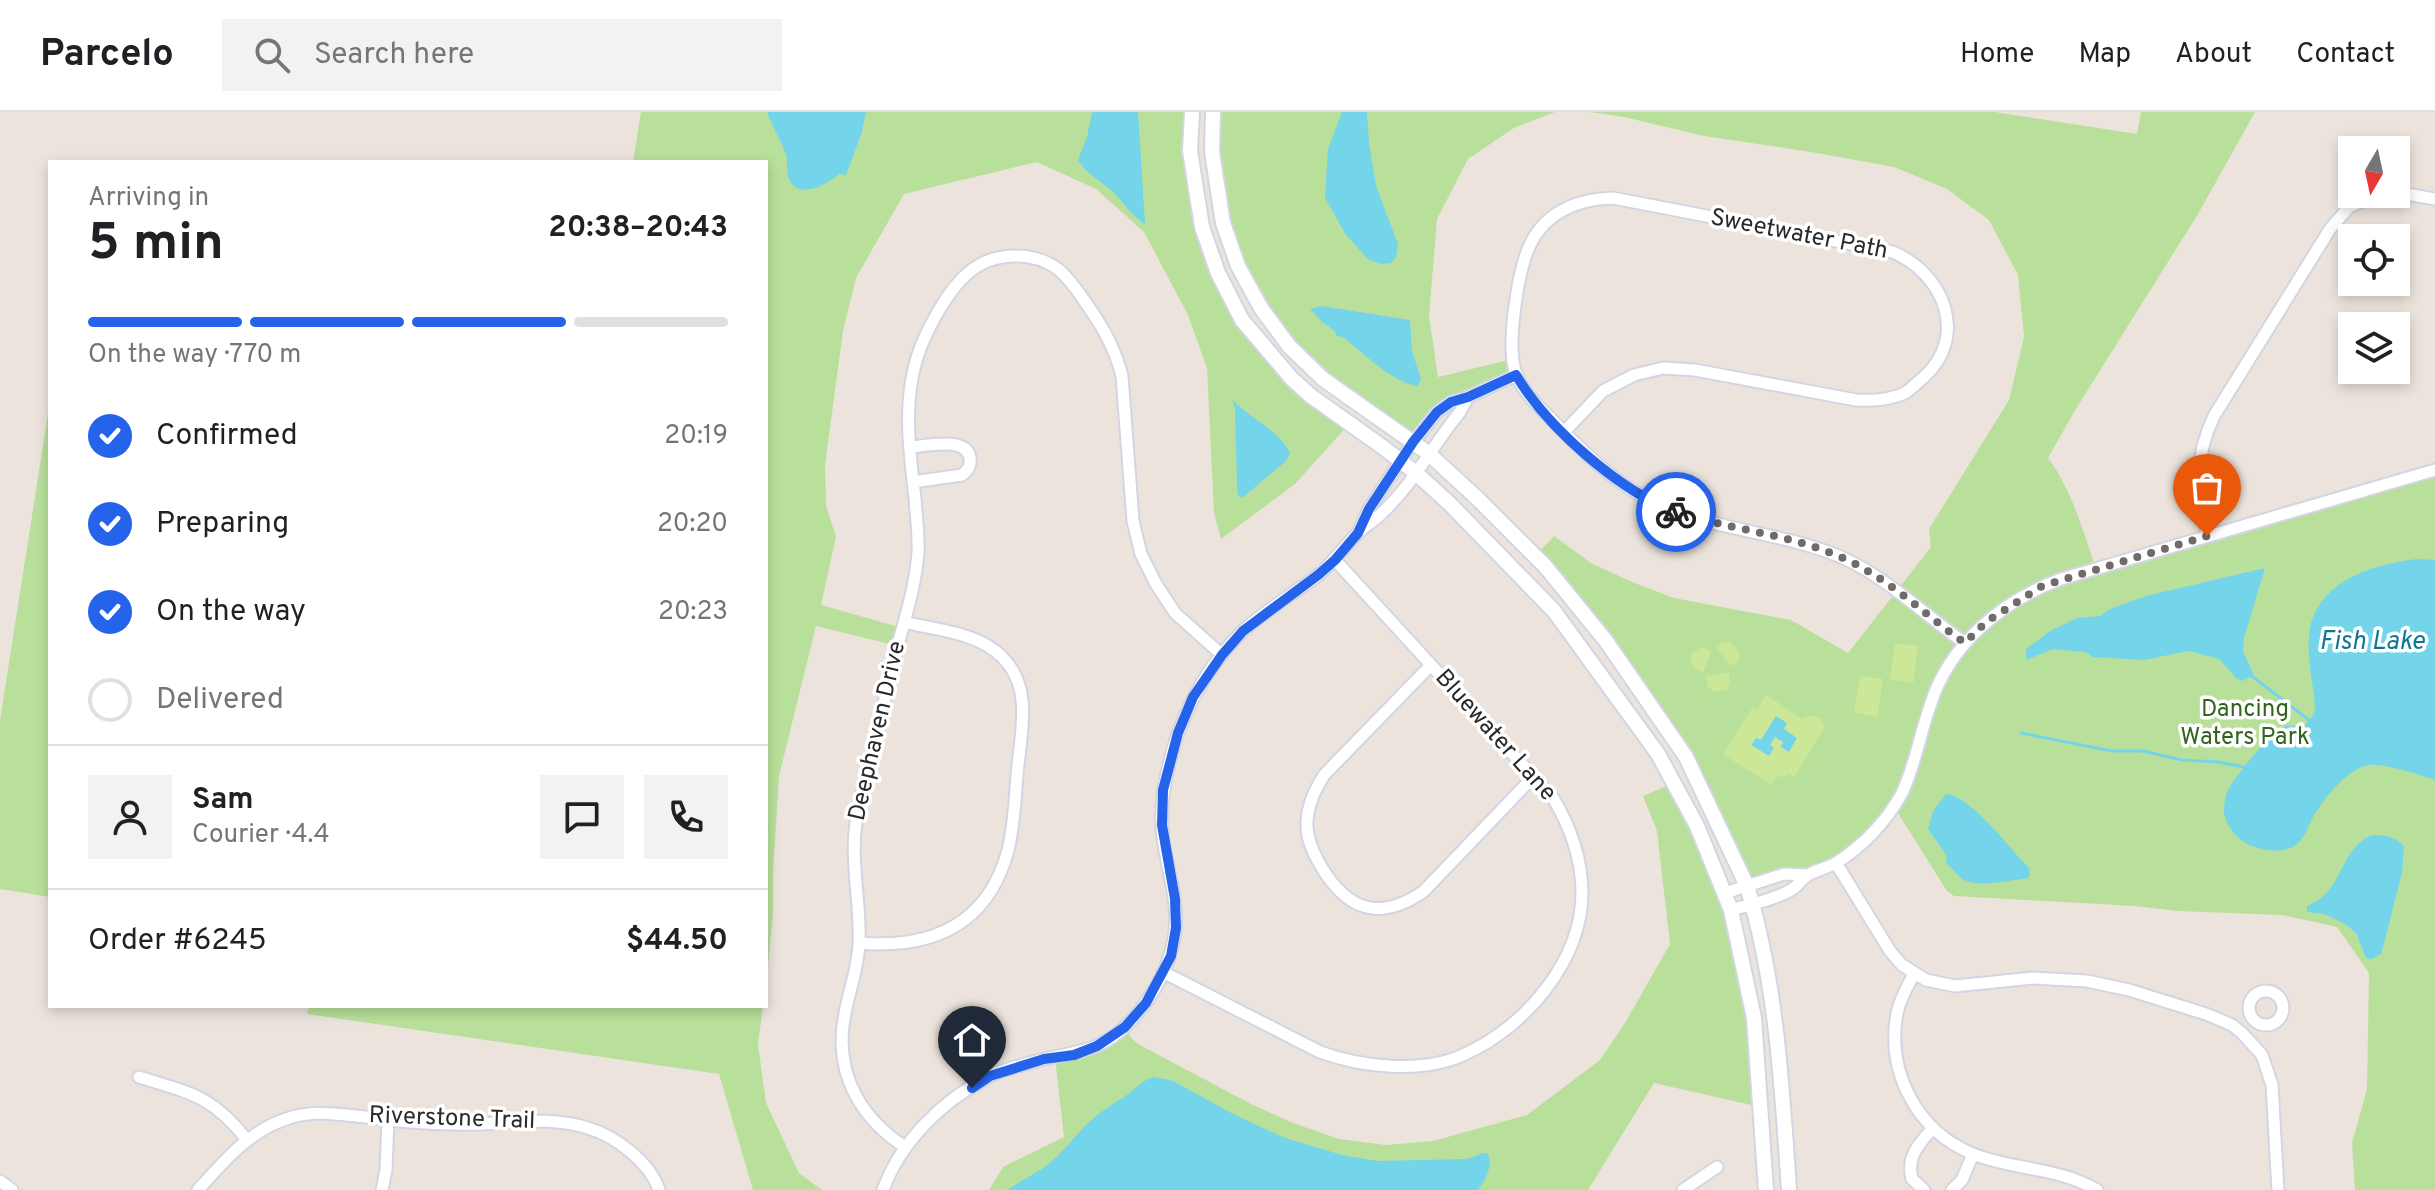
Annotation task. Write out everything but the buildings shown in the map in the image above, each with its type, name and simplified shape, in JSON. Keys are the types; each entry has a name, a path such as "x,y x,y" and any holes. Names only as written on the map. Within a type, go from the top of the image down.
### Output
{"street":[{"path":"1192,112 1190,151 1202,227 1218,273 1242,320 1275,361 1311,396 1416,473 1554,611 1658,754 1697,826 1731,910 1754,1018 1766,1190"},
{"path":"1213,112 1212,152 1218,199 1230,245 1246,285 1289,346 1323,379 1428,453 1545,566 1606,641 1686,757 1747,886 1752,904 1770,984 1782,1078 1789,1190"},
{"path":"2410,195 2435,199"},
{"name":"Sweetwater Path","path":"1516,375 1512,334 1522,271 1532,240 1555,214 1572,204 1594,199 1613,198 1893,252 1921,268 1940,295 1946,313 1947,335 1942,352 1933,369 1906,392 1874,401 1856,400 1695,370 1663,368 1634,375 1603,391 1564,432"},
{"path":"2207,536 2198,476 2202,446 2214,416 2330,229 2348,208"},
{"name":"Deephaven Drive","path":"905,1147 885,1134 867,1115 852,1089 842,1055 843,1025 859,943 855,826 918,550 910,447 911,383 920,349 937,314 959,283 979,266 1005,256 1045,261 1079,292 1105,330 1122,376 1133,521 1141,554 1175,613 1222,655"},
{"path":"1358,533 1369,509 1413,442 1437,412 1451,402 1516,375 1535,403 1602,469 1654,503 1694,518 1814,546 1840,557 1894,587 1965,643"},
{"path":"883,1190 905,1147 953,1099 990,1076 1044,1059 1074,1055 1097,1046 1125,1027 1146,1003 1171,956 1176,928 1175,899 1162,825 1163,790 1175,742 1199,688 1222,655 1252,624 1335,560 1358,533 1396,499 1468,397"},
{"path":"910,447 955,443 966,449 970,459 962,475 913,482"},
{"path":"1731,910 1793,889 1807,875 1836,863 1877,829 1901,794 1938,684 1965,643 1986,622 2042,586 2435,470"},
{"name":"Bluewater Lane","path":"1163,972 1320,1052 1346,1061 1380,1066 1422,1065 1461,1056 1496,1037 1547,987 1573,940 1582,890 1577,854 1553,798 1335,560"},
{"path":"859,943 914,943 946,932 965,920 984,902 995,884 1009,847 1023,708 1018,681 1003,657 983,643 904,622"},
{"path":"1431,665 1324,775 1315,789 1309,805 1308,838 1314,855 1339,893 1359,905 1372,908 1395,908 1409,902 1424,891 1534,776"},
{"path":"1836,863 1890,951 1914,974 1955,986 2033,978 2087,981 2129,990 2232,1025 2262,1055 2272,1085 2278,1190"},
{"path":"1725,893 1784,874 1807,875"},
{"path":"1914,974 1897,1012 1895,1049 1898,1069 1916,1108 1933,1128 1973,1154 2052,1172 2097,1190"},
{"path":"2242,1033 2253,1019"},
{"path":"139,1077 210,1102 229,1117 247,1140"},
{"name":"Riverstone Trail","path":"198,1190 234,1149 260,1131 287,1118 314,1113 460,1125 567,1122 591,1128 623,1146 643,1165 659,1190"},
{"path":"382,1190 388,1120"},
{"path":"1924,1190 1912,1179 1911,1161 1916,1148 1933,1128"},
{"path":"1952,1190 1962,1180 1973,1154"},
{"path":"1683,1190 1717,1167"},
{"path":"0,1181 12,1190"}],"green space":[{"path":"641,112 1192,112 1202,228 1259,343 1349,424 1295,484 1221,539 1214,513 1207,368 1188,315 1144,232 1096,189 1037,162 904,194 856,278 843,331 825,465 826,505 836,537 821,605 903,628 898,646 816,626 779,776 768,967 768,160 633,160"},
{"path":"1213,112 1555,112 1514,128 1468,159 1437,219 1429,316 1438,377 1513,359 1516,375 1451,402 1413,442 1289,346 1230,245"},
{"name":"Dancing Waters Park","path":"1590,112 1995,112 2137,134 2141,112 2255,112 2198,214 2048,458 2070,497 2096,569 2435,470 2435,1190 2355,1190 2352,1143 2367,1089 2369,973 2337,927 2282,915 1954,896 1947,891 1894,807 1836,863 1747,886 1686,757 1535,556 1554,536 1591,563 1632,582 1674,598 1791,620 1848,653 1931,547 1929,529 2009,400 2024,337 2018,275 1989,220 1947,189 1894,167 1704,136"},
{"path":"48,414 48,897 0,889 0,720"},
{"path":"1730,642 1740,652 1737,662 1731,666 1716,648"},
{"path":"1895,643 1918,646 1913,683 1890,679"},
{"path":"1702,647 1711,651 1703,672 1692,666 1691,660 1691,653"},
{"path":"1729,672 1727,690 1715,692 1708,687 1706,676"},
{"path":"1860,676 1883,679 1877,717 1854,712"},
{"path":"1766,695 1802,719 1810,716 1819,718 1824,728 1794,777 1788,773 1780,777 1779,774 1771,785 1723,754 1753,707 1757,709"},
{"path":"1674,783 1731,910 1760,1107 1654,1083 1588,1190 989,1190 1003,1167 1064,1137 1055,1058 1074,1055 1125,1027 1138,1044 1251,1104 1339,1139 1386,1145 1433,1141 1527,1115 1600,1060 1670,944 1657,831 1643,796"},
{"path":"308,1008 763,1008 758,1044 766,1103 799,1173 822,1190 753,1190 719,1074 307,1014"}],"water":[{"path":"767,112 866,112 846,175 839,174 806,190 794,186 788,176 786,154"},
{"path":"1092,112 1138,112 1145,224 1078,160"},
{"path":"1342,112 1367,112 1376,186 1398,244 1396,257 1391,263 1380,264 1368,259 1346,235 1325,198 1328,149"},
{"path":"1321,306 1410,320 1412,351 1421,379 1418,386 1389,373 1343,337 1336,336 1335,331 1310,309"},
{"path":"1232,399 1279,437 1290,453 1286,461 1242,498 1238,495 1237,487 1235,408"},
{"name":"Fish Lake","path":"2418,559 2435,560 2435,780 2402,770 2369,765 2352,772 2329,795 2296,845 2285,850 2270,850 2244,842 2226,821 2227,794 2245,766 2275,732 2285,726 2304,726 2314,714 2309,636 2313,617 2322,602 2334,589 2365,571"},
{"path":"2265,568 2244,638 2243,651 2253,673 2243,681 2236,678 2219,659 2189,651 2143,660 2093,657 2085,652 2053,649 2026,660 2026,649 2050,631 2077,618 2100,616 2110,609 2146,596"},
{"path":"1776,716 1787,723 1784,729 1797,738 1789,752 1781,747 1783,742 1775,737 1769,756 1751,745 1756,738 1761,740"},
{"path":"1946,794 1967,803 1990,825 2029,868 2028,878 1972,883 1961,878 1946,863 1947,856 1928,829 1933,811"},
{"path":"2372,835 2390,837 2404,846 2402,873 2383,947 2381,954 2372,959 2366,958 2356,933 2345,924 2324,914 2307,912 2307,906 2328,891 2353,850"},
{"path":"1153,1077 1171,1080 1285,1138 1342,1155 1378,1161 1466,1159 1487,1153 1490,1162 1488,1172 1478,1190 1008,1190 1046,1166 1086,1125"}],"waterway":[{"path":"2252,676 2309,720"},
{"path":"2021,733 2112,751 2143,751 2182,760 2244,767"}],"way so far":[{"path":"1676,512 1814,546 1840,557 1894,587 1965,643 2006,607 2042,586 2207,536"}],"route":[{"path":"972,1088 990,1076 1044,1059 1074,1055 1097,1046 1125,1027 1146,1003 1171,956 1176,928 1175,899 1162,825 1163,790 1178,733 1193,697 1243,631 1335,560 1358,533 1369,509 1426,423 1437,412 1451,402 1516,375 1535,403 1602,469 1654,503 1676,512"}]}
